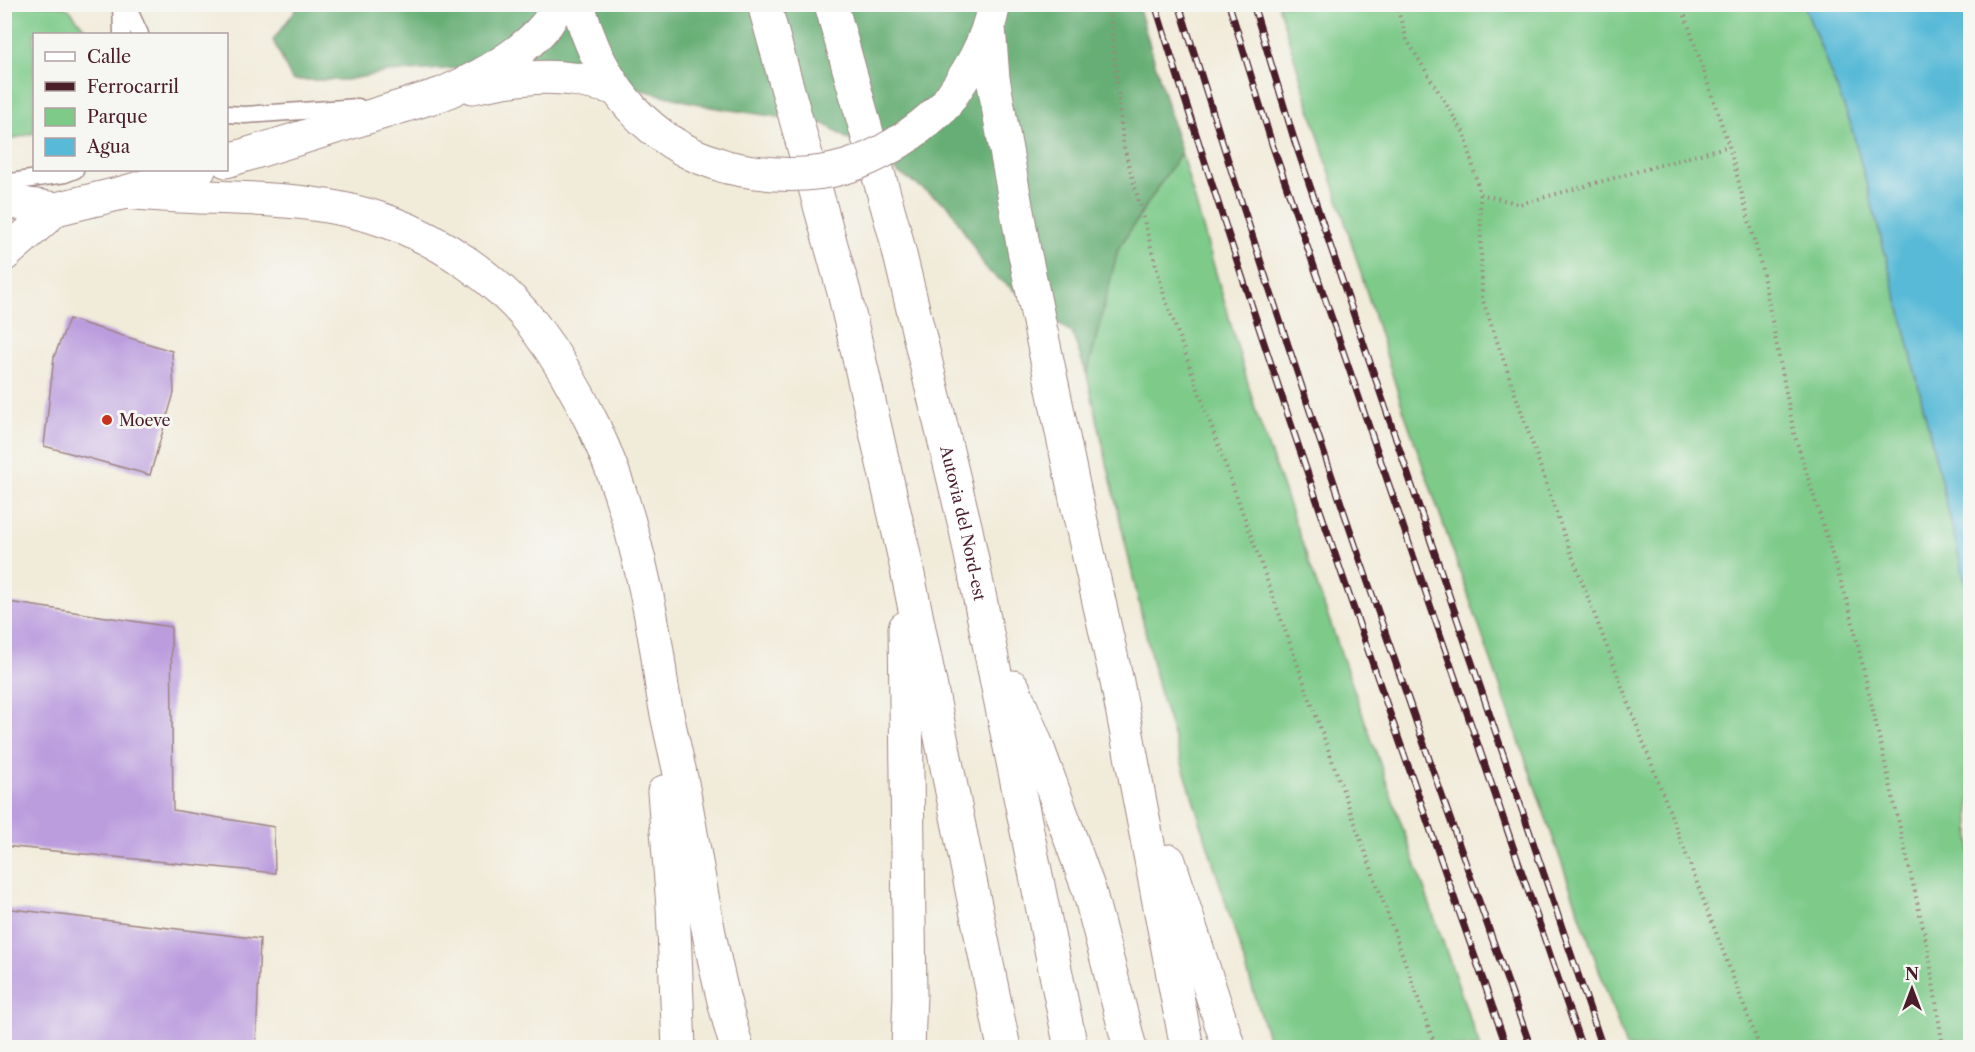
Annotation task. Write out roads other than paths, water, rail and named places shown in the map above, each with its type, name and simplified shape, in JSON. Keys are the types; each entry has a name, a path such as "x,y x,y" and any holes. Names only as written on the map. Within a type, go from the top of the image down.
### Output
{"main road":[{"path":"442,94 492,69 519,49 547,24 558,4"},
{"path":"579,4 586,34 597,59 615,88 641,118 663,136 692,153 727,167 758,174 791,176 833,171 858,164 893,147 920,129 945,105 972,66 992,16"},
{"path":"764,4 844,292 904,555 1004,1047"},
{"name":"Autovia del Nord-est","path":"831,4 895,234 966,530 1071,1047"},
{"path":"992,16 993,78 999,122 1127,733 1187,1047"},
{"path":"228,160 442,94 516,79 571,79 615,88"},
{"path":"4,201 56,208 126,192 196,171"},
{"path":"126,192 163,196 284,200 334,205 389,222 434,241 501,291 533,324 559,363 584,408 606,455 632,532 654,634 662,691 684,795 707,928 737,1047"},
{"path":"4,255 56,208"},
{"path":"904,555 909,1047"},
{"path":"982,610 1037,746 1089,891 1130,1047"},
{"path":"662,691 664,792 674,907 679,1047"},
{"path":"1127,733 1229,1047"}],"lane":[{"path":"122,33 124,4"},
{"path":"124,4 139,33"},
{"path":"228,114 347,108 442,94"},
{"path":"4,183 72,171"}],"water":[{"path":"1804,5 1970,5 1970,603 1902,316 1850,122"}],"railway":[{"path":"1155,4 1282,397 1507,1048"},
{"path":"1179,4 1262,267 1349,528 1531,1048"},
{"path":"1229,4 1272,144 1582,1048"},
{"path":"1253,4 1294,139 1603,1048"}],"place":[{"name":"Moeve","path":"107,420"}]}
